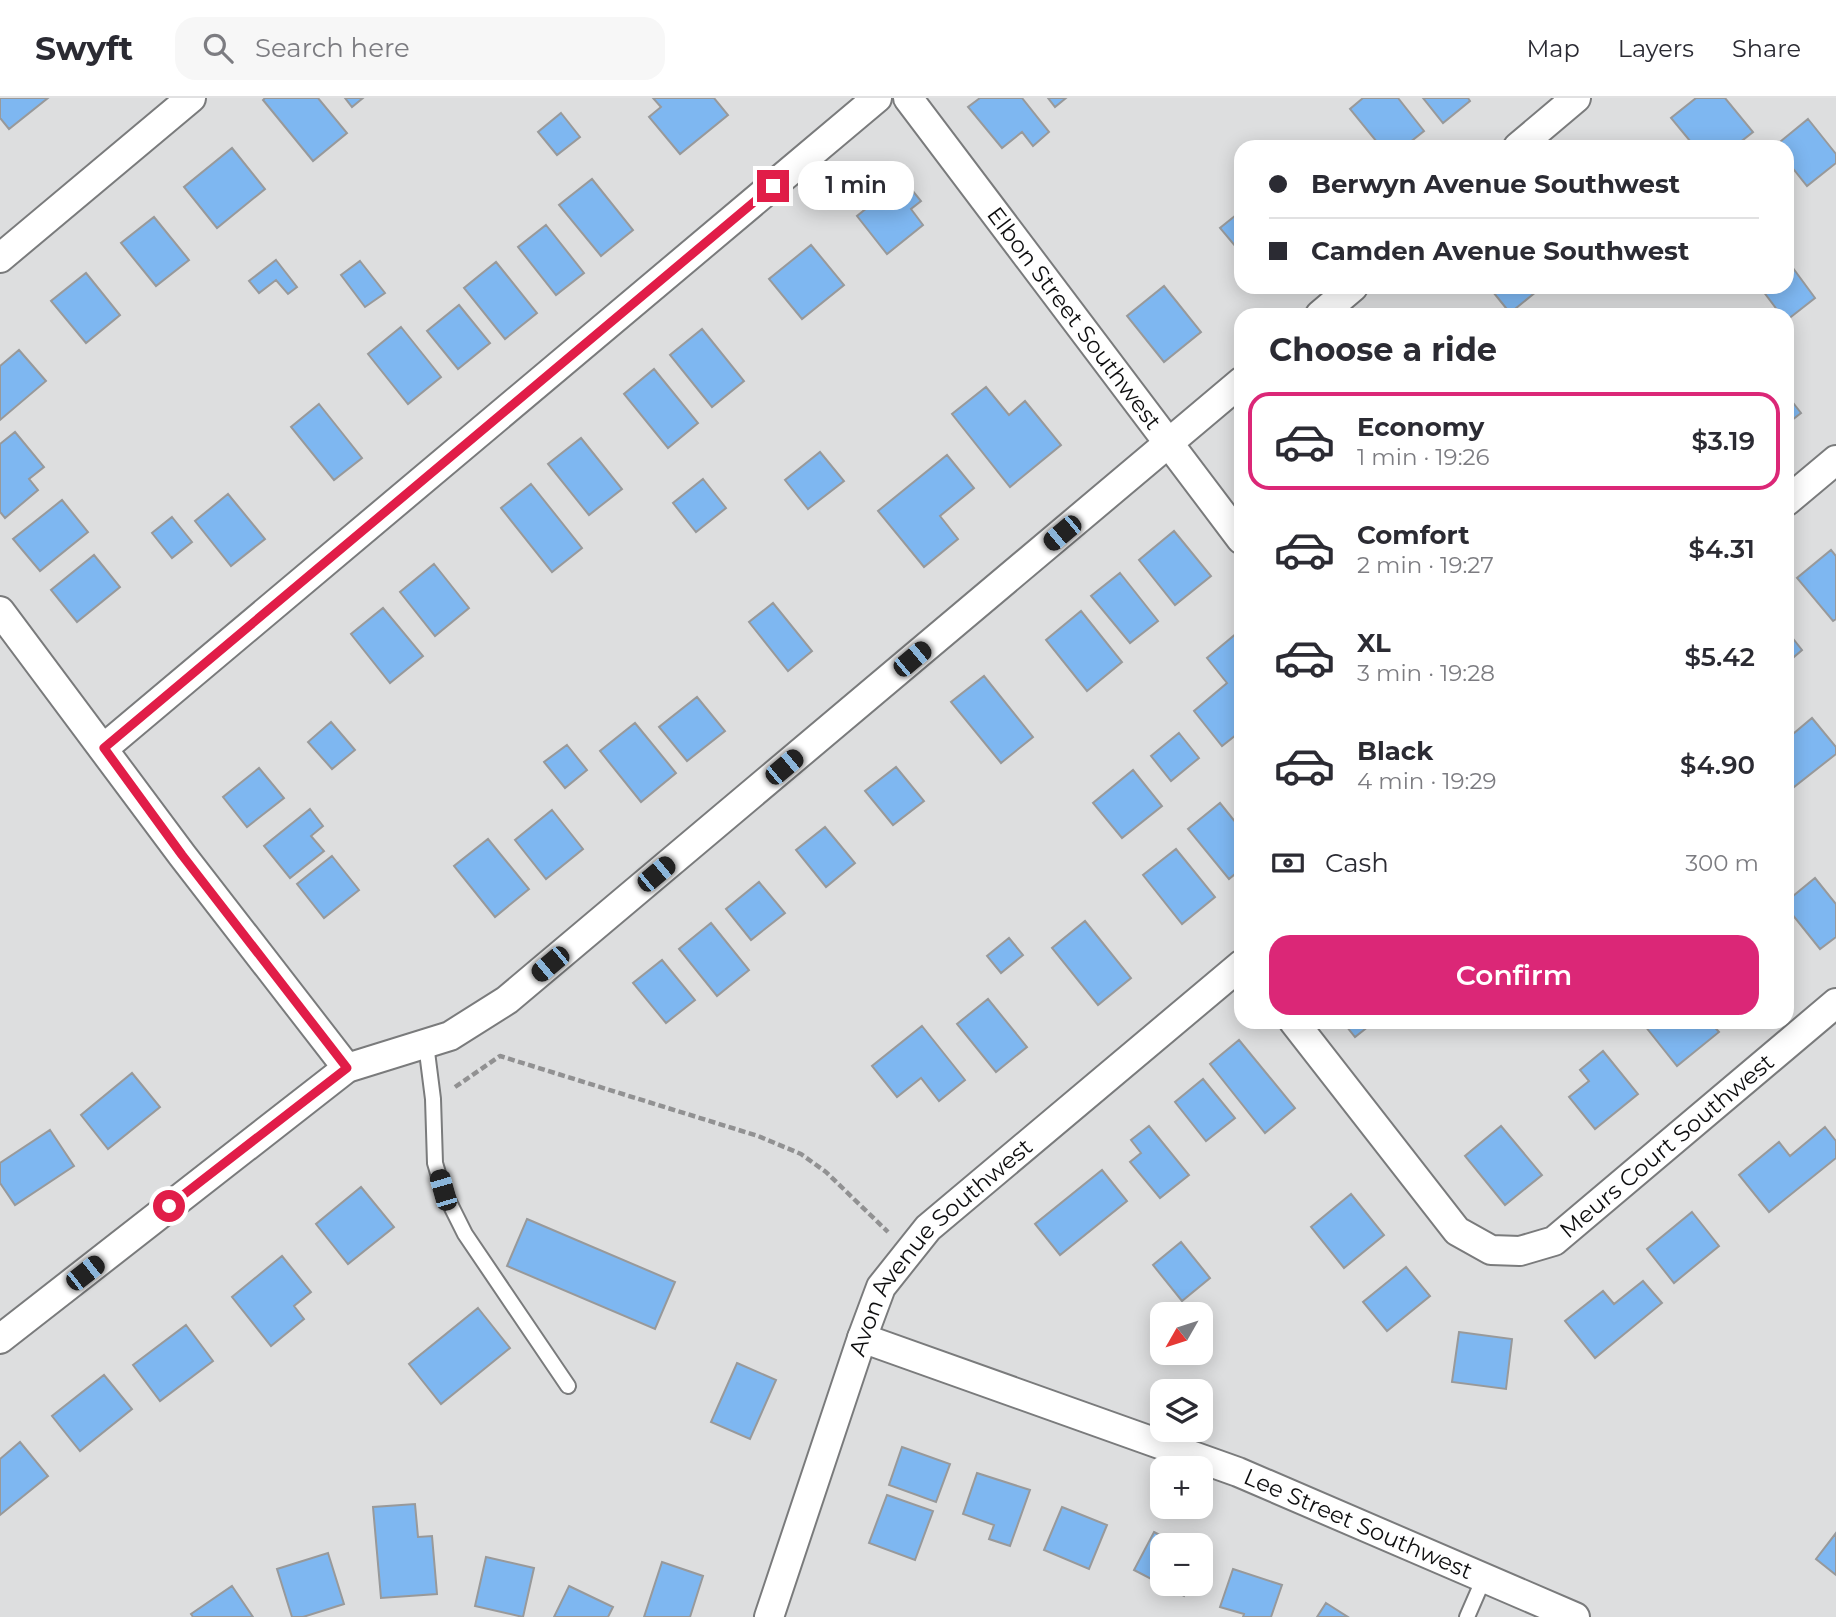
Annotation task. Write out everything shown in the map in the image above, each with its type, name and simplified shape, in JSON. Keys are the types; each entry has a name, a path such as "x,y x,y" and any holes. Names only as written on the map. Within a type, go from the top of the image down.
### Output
{"street":[{"path":"0,258 191,98"},
{"path":"104,748 877,98"},
{"name":"Elbon Street Southwest","path":"908,98 1234,530"},
{"path":"1526,140 1576,98"},
{"path":"1328,308 1345,294"},
{"path":"0,1339 347,1068 450,1036 507,1000 1234,388"},
{"path":"1794,495 1836,460"},
{"path":"0,611 182,855 347,1068"},
{"name":"Avon Avenue Southwest","path":"769,1617 881,1287 928,1227 1234,971"},
{"name":"Meurs Court Southwest","path":"1299,1029 1457,1231 1491,1250 1520,1251 1554,1241 1836,1003"},
{"name":"Lee Street Southwest","path":"862,1338 1238,1472 1575,1617"}],"lane":[{"path":"426,1044 433,1099 435,1163 443,1190 465,1234 568,1386"},
{"path":"1467,1617 1484,1578"}],"path":[{"path":"433,1099 469,1079 500,1056 758,1136 790,1150 826,1172 884,1228"}],"building":[{"path":"0,98 48,98 9,129 0,118"},
{"path":"318,98 347,133 313,161 263,100"},
{"path":"345,98 363,98 352,107"},
{"path":"653,98 714,98 728,115 680,154 649,117 661,107"},
{"path":"980,98 1022,98 1049,132 1033,146 1022,132 1002,148 968,107"},
{"path":"1048,98 1066,98 1055,107"},
{"path":"1363,98 1398,98 1424,131 1413,140 1375,140 1350,109"},
{"path":"1423,98 1468,98 1470,101 1443,123"},
{"path":"1696,98 1725,98 1753,132 1743,140 1689,140 1671,118"},
{"path":"561,113 580,137 557,155 538,132"},
{"path":"1808,119 1836,154 1836,163 1807,186 1794,170 1794,140 1782,140"},
{"path":"232,148 265,189 217,228 184,187"},
{"path":"592,179 633,230 601,256 559,205"},
{"path":"903,179 921,201 911,209 923,225 887,254 857,216"},
{"path":"154,217 189,260 156,286 121,243"},
{"path":"1234,217 1234,245 1220,228"},
{"path":"546,225 584,273 556,295 518,247"},
{"path":"811,245 844,285 802,319 769,279"},
{"path":"276,260 297,287 288,294 276,280 259,293 249,281"},
{"path":"360,261 385,293 365,307 341,275"},
{"path":"496,262 537,313 505,339 464,288"},
{"path":"1794,269 1815,298 1794,314 1794,308 1776,308 1765,294 1794,294"},
{"path":"86,273 120,315 86,343 51,301"},
{"path":"1164,286 1201,332 1164,362 1127,316"},
{"path":"1495,294 1533,294 1516,308 1506,308"},
{"path":"459,305 490,343 458,369 427,331"},
{"path":"401,327 441,377 408,404 368,354"},
{"path":"702,329 744,381 712,407 670,355"},
{"path":"19,350 46,381 0,420 0,366"},
{"path":"654,369 698,423 668,448 624,394"},
{"path":"986,387 1009,415 1025,401 1061,445 1010,487 952,414"},
{"path":"319,404 362,458 334,480 291,427"},
{"path":"1794,404 1801,413 1794,418"},
{"path":"15,432 44,467 29,479 38,490 5,518 0,512 0,444"},
{"path":"581,438 622,489 589,515 548,464"},
{"path":"820,452 844,481 808,509 785,480"},
{"path":"947,455 974,488 940,516 958,539 924,567 878,511"},
{"path":"703,479 726,508 696,532 673,503"},
{"path":"531,484 582,548 552,572 501,508"},
{"path":"228,494 265,539 231,566 195,521"},
{"path":"62,500 88,532 40,571 13,539"},
{"path":"172,517 192,542 172,558 152,533"},
{"path":"1174,531 1211,576 1175,605 1139,560"},
{"path":"1831,550 1836,556 1836,619 1833,621 1797,578"},
{"path":"94,555 120,587 77,622 51,590"},
{"path":"434,564 469,608 435,636 400,592"},
{"path":"1120,573 1158,621 1130,643 1091,596"},
{"path":"773,603 812,651 788,671 749,622"},
{"path":"383,608 423,656 390,683 351,634"},
{"path":"1081,611 1122,662 1087,691 1046,640"},
{"path":"1234,636 1234,737 1222,746 1194,711 1227,683 1207,658"},
{"path":"1794,640 1802,650 1794,657"},
{"path":"984,676 1033,737 1001,763 951,702"},
{"path":"697,697 725,731 687,761 659,727"},
{"path":"1812,718 1836,747 1836,754 1794,787 1794,733"},
{"path":"331,722 355,750 332,769 308,742"},
{"path":"635,723 676,773 641,802 600,751"},
{"path":"1179,733 1199,758 1171,781 1151,756"},
{"path":"567,745 587,770 565,788 544,762"},
{"path":"896,767 924,801 893,825 865,791"},
{"path":"259,768 284,798 247,827 223,797"},
{"path":"1133,770 1162,806 1122,838 1093,803"},
{"path":"1220,803 1234,820 1234,875 1229,879 1188,829"},
{"path":"310,809 323,826 311,836 324,851 290,878 264,846"},
{"path":"552,810 583,849 546,879 515,840"},
{"path":"825,827 855,863 826,887 796,850"},
{"path":"488,839 529,889 495,917 454,866"},
{"path":"1176,849 1215,897 1182,924 1143,875"},
{"path":"332,856 359,890 324,918 297,884"},
{"path":"1815,878 1836,904 1836,937 1820,949 1794,917 1794,895"},
{"path":"759,882 785,913 751,940 726,909"},
{"path":"1085,921 1131,978 1098,1005 1052,948"},
{"path":"711,923 749,970 717,996 679,949"},
{"path":"1009,938 1023,955 1001,973 987,956"},
{"path":"662,960 695,1000 666,1023 633,983"},
{"path":"988,999 1027,1047 996,1072 957,1024"},
{"path":"922,1026 965,1080 939,1101 921,1078 897,1097 872,1066"},
{"path":"1349,1029 1365,1029 1355,1037"},
{"path":"1647,1029 1716,1029 1719,1032 1677,1066"},
{"path":"1239,1040 1295,1108 1265,1133 1210,1064"},
{"path":"1603,1051 1638,1094 1595,1129 1569,1097 1589,1081 1580,1070"},
{"path":"132,1073 160,1107 108,1149 81,1115"},
{"path":"1203,1079 1235,1118 1206,1141 1175,1102"},
{"path":"1149,1126 1189,1175 1160,1198 1130,1162 1141,1153 1131,1140"},
{"path":"1501,1126 1542,1175 1505,1205 1465,1156"},
{"path":"1825,1127 1836,1141 1836,1158 1769,1212 1739,1175 1779,1142 1790,1156"},
{"path":"50,1130 74,1166 15,1205 0,1183 0,1163"},
{"path":"1102,1170 1127,1201 1060,1255 1035,1224"},
{"path":"361,1187 394,1227 348,1264 316,1224"},
{"path":"1351,1194 1384,1235 1344,1268 1311,1227"},
{"path":"1692,1212 1719,1246 1674,1283 1647,1249"},
{"path":"527,1219 675,1282 655,1329 507,1266"},
{"path":"1181,1242 1210,1278 1182,1301 1153,1265"},
{"path":"282,1256 311,1292 294,1306 304,1319 271,1346 232,1297"},
{"path":"1406,1267 1430,1296 1387,1331 1363,1302"},
{"path":"1643,1281 1662,1303 1595,1358 1565,1321 1603,1291 1614,1304"},
{"path":"478,1308 510,1348 441,1404 409,1364"},
{"path":"186,1325 213,1361 160,1401 133,1365"},
{"path":"1459,1332 1512,1339 1506,1389 1452,1382"},
{"path":"737,1363 776,1380 750,1439 711,1422"},
{"path":"104,1375 132,1409 80,1451 52,1416"},
{"path":"20,1442 48,1476 0,1515 0,1459"},
{"path":"902,1447 950,1464 936,1502 889,1485"},
{"path":"977,1473 1030,1490 1010,1546 989,1539 994,1525 963,1514"},
{"path":"887,1495 933,1511 915,1560 869,1543"},
{"path":"415,1504 418,1537 432,1536 437,1594 381,1598 373,1507"},
{"path":"1062,1507 1107,1525 1089,1569 1044,1550"},
{"path":"1836,1533 1836,1575 1816,1559"},
{"path":"1150,1540 1150,1578 1134,1570"},
{"path":"328,1553 344,1604 303,1617 292,1617 277,1569"},
{"path":"486,1557 534,1568 523,1617 475,1606"},
{"path":"662,1562 703,1576 690,1617 644,1617"},
{"path":"1233,1569 1282,1585 1271,1617 1243,1617 1244,1614 1220,1607"},
{"path":"232,1586 253,1617 193,1617 191,1614"},
{"path":"569,1586 613,1607 608,1617 554,1617"},
{"path":"1326,1603 1348,1617 1317,1617"}],"route":[{"path":"169,1206 347,1068 182,855 104,748 773,186"}]}
